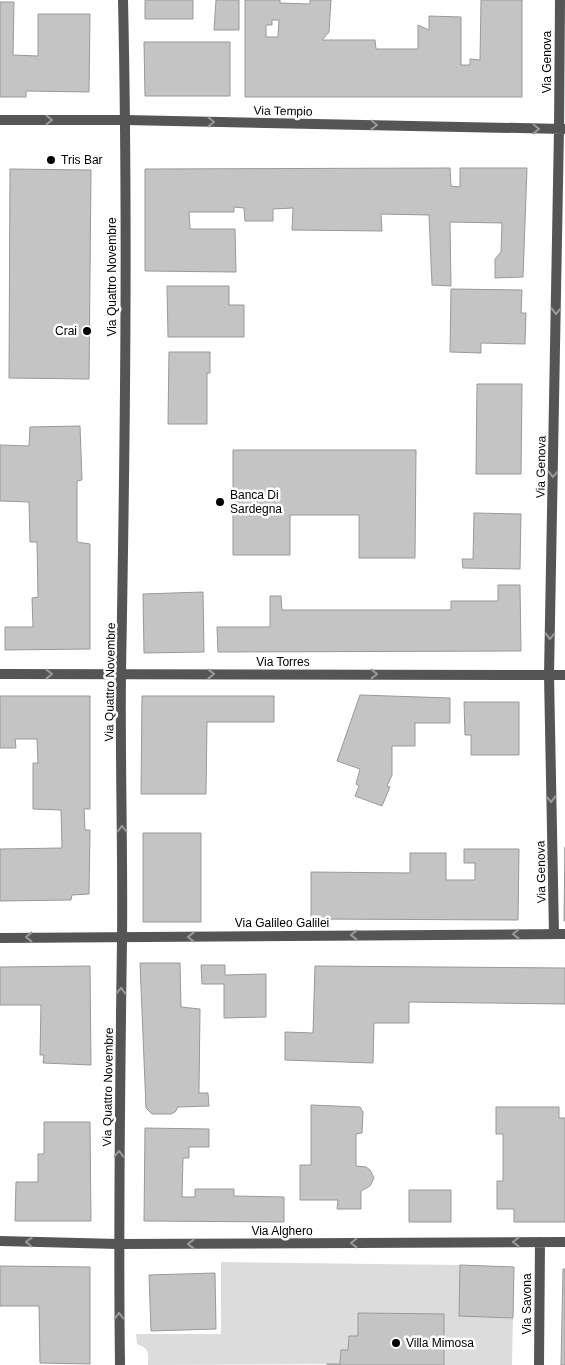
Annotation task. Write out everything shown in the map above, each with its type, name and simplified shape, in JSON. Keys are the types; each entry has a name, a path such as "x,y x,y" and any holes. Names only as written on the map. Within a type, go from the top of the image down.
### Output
{"street":[{"name":"Via Quattro Novembre","path":"120,1365 118,1244 122,937 121,674 124,567 126,120 123,0"},
{"name":"Via Genova","path":"560,0 562,129 549,675 560,934"},
{"name":"Via Tempio","path":"0,120 126,120 562,129"},
{"name":"Via Torres","path":"0,674 565,675"},
{"name":"Via Galileo Galilei","path":"0,938 560,934"},
{"name":"Via Alghero","path":"0,1241 118,1244 565,1242"},
{"name":"Via Savona","path":"540,1242 540,1365"}],"shaded area":[{"path":"221,1262 460,1265 460,1316 513,1318 512,1365 444,1365 444,1314 358,1313 358,1336 349,1336 348,1350 341,1350 340,1364 148,1365 146,1349 137,1344 136,1334 221,1334"}],"building":[{"path":"145,0 193,0 193,19 145,19"},
{"path":"216,0 239,0 239,30 214,30"},
{"path":"245,0 280,0 280,3 310,4 310,0 331,0 329,32 322,40 375,40 376,49 418,49 418,25 429,30 429,16 461,17 461,65 470,65 470,59 480,60 481,0 522,0 522,97 245,97","holes":["272,20 279,20 278,37 266,37 266,25 272,25"]},
{"path":"0,2 14,2 13,55 38,56 38,14 90,14 89,92 26,91 26,97 0,97"},
{"path":"144,42 230,42 230,96 145,96"},
{"path":"450,168 451,186 460,187 460,168 527,168 523,277 495,278 495,259 501,252 502,223 450,222 451,286 432,285 429,215 381,214 382,231 292,230 293,208 273,209 273,221 245,221 244,208 234,207 234,212 189,212 190,229 235,229 236,272 145,271 145,169"},
{"path":"10,169 91,170 89,379 9,378"},
{"path":"167,286 229,286 229,305 244,305 244,337 168,337"},
{"path":"451,289 522,290 521,313 526,313 525,344 481,343 481,353 450,352"},
{"path":"169,352 210,352 210,373 207,373 207,424 168,424"},
{"path":"477,384 522,384 521,474 476,474"},
{"path":"80,426 82,480 77,481 77,542 90,544 90,649 5,650 5,627 33,627 32,598 38,597 37,542 30,542 29,502 0,501 0,445 29,446 30,427"},
{"path":"233,450 416,450 415,558 359,558 359,515 290,515 290,555 233,555"},
{"path":"474,513 521,514 520,569 463,568 462,559 473,559"},
{"path":"498,585 520,585 521,651 218,652 217,627 270,627 270,596 281,596 282,610 451,610 451,601 498,601"},
{"path":"203,592 204,652 144,653 143,594"},
{"path":"360,695 450,698 450,723 415,723 415,746 392,746 392,775 387,786 390,787 382,806 355,796 359,786 356,784 360,769 337,761"},
{"path":"0,696 90,696 90,809 84,809 85,830 90,830 89,894 72,895 71,900 0,901 0,849 62,848 61,810 33,809 33,763 38,763 37,739 15,739 16,748 0,748"},
{"path":"142,696 274,696 274,722 207,722 206,794 141,794"},
{"path":"464,702 519,702 519,755 471,755 471,735 465,735"},
{"path":"143,833 201,833 201,922 143,922"},
{"path":"565,847 565,921 564,921"},
{"path":"464,849 519,849 518,920 311,919 311,872 410,873 410,853 446,853 446,880 475,880 475,863 464,863"},
{"path":"140,963 180,963 181,1007 200,1009 199,1093 208,1093 209,1106 178,1107 171,1114 152,1114 146,1108"},
{"path":"201,965 225,965 225,975 266,974 266,1017 224,1018 224,984 202,984"},
{"path":"90,966 91,1065 43,1063 44,1055 40,1055 41,1005 0,1005 0,967"},
{"path":"315,966 565,968 565,1004 409,1002 409,1023 374,1023 373,1063 285,1060 285,1032 313,1033"},
{"path":"311,1105 360,1107 363,1112 362,1133 356,1134 356,1166 366,1167 374,1178 370,1186 361,1191 361,1209 337,1209 338,1200 300,1200 300,1165 311,1165"},
{"path":"496,1107 559,1107 559,1118 565,1118 565,1222 514,1222 514,1209 497,1209 497,1181 503,1181 503,1134 496,1134"},
{"path":"44,1122 90,1122 91,1221 15,1221 16,1182 38,1182 38,1154 44,1154"},
{"path":"145,1128 209,1129 209,1147 189,1147 189,1158 183,1158 182,1197 195,1197 195,1189 234,1189 234,1196 284,1197 284,1222 144,1221"},
{"path":"409,1190 451,1190 451,1222 409,1222"},
{"path":"460,1265 514,1267 513,1318 459,1316"},
{"path":"0,1266 90,1267 90,1364 40,1363 39,1306 0,1306"},
{"path":"563,1269 565,1269 565,1365 561,1365"},
{"path":"215,1273 216,1329 151,1331 149,1275"},
{"name":"Villa Mimosa","path":"358,1313 444,1314 444,1365 327,1365 340,1364 341,1350 348,1350 349,1336 358,1336"}],"place":[{"name":"Tris Bar","path":"51,160"},
{"name":"Crai","path":"87,331"},
{"name":"Banca Di Sardegna","path":"220,502"},
{"name":"Villa Mimosa","path":"396,1343"}]}
